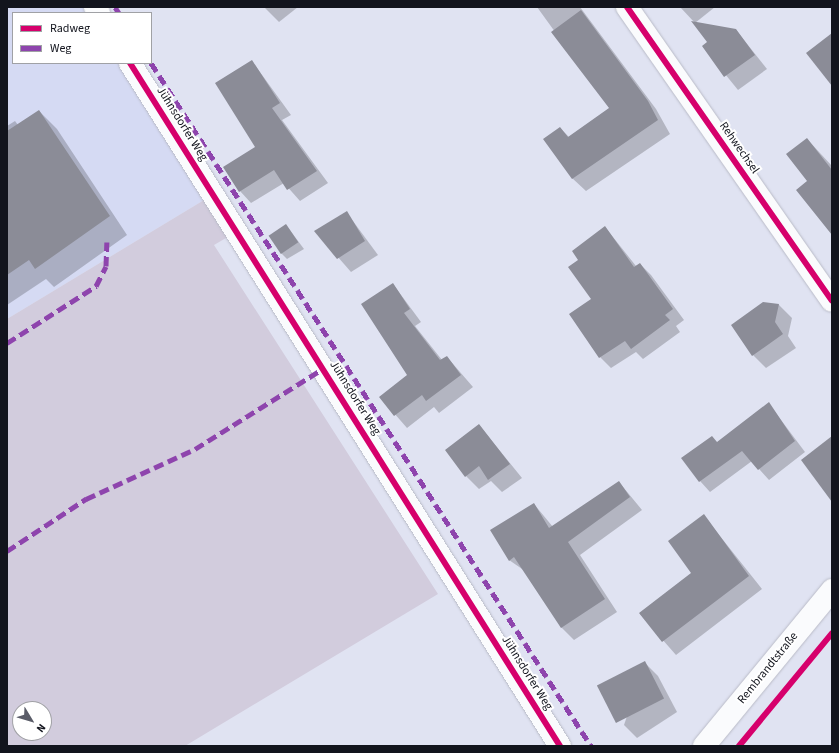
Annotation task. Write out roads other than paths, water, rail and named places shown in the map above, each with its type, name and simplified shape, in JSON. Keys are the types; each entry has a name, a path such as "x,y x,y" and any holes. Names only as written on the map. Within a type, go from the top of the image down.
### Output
{"street":[{"name":"Rehwechsel","path":"627,7 832,301"},
{"name":"Jühnsdorfer Weg","path":"131,64 560,746"},
{"name":"Rembrandtstraße","path":"704,746 832,590"}]}
